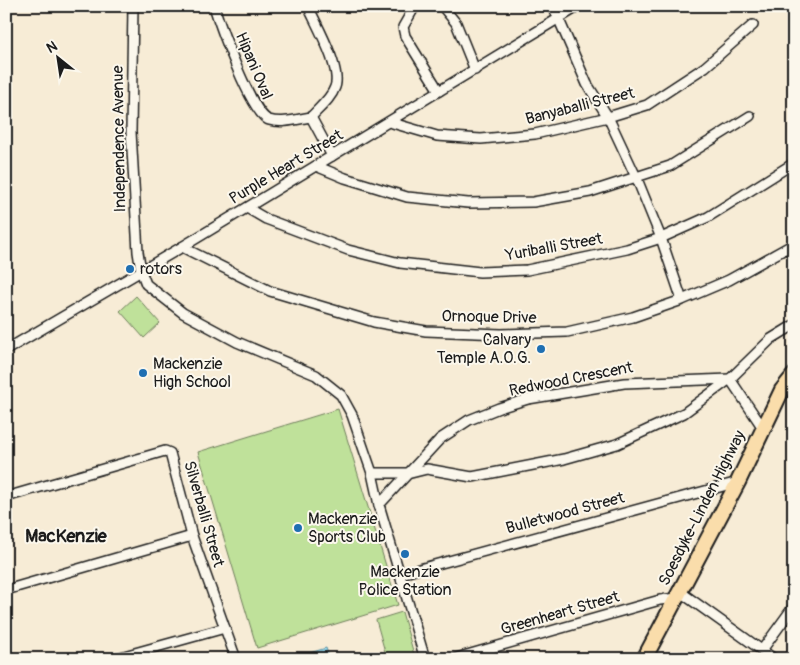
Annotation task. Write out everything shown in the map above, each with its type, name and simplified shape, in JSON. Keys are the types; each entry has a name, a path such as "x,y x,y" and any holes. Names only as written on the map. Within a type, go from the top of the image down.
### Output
{"main road":[{"name":"Soesdyke-Linden Highway","path":"644,659 738,482 782,390 794,375"}],"street":[{"name":"Independence Avenue","path":"133,6 131,132 141,271"},
{"name":"Hipani Oval","path":"214,6 250,98 260,115 268,120 288,121 311,117"},
{"path":"308,6 335,67 336,85 329,98 311,117 332,156"},
{"path":"415,6 403,27 405,36 439,91"},
{"path":"442,6 456,23 475,70"},
{"path":"553,6 587,84 608,117 637,178 661,238 682,300"},
{"name":"Purple Heart Street","path":"6,350 247,208 579,6"},
{"name":"Banyaballi Street","path":"389,122 437,136 481,139 535,134 608,117 647,105 706,67 753,24"},
{"path":"316,166 345,178 407,197 468,203 533,202 590,192 670,166 750,116"},
{"name":"Yuriballi Street","path":"247,208 266,219 348,250 400,263 480,272 527,270 627,249 661,238 708,217 794,163"},
{"name":"Ornoque Drive","path":"182,247 270,291 374,322 426,331 501,334 567,332 633,317 682,300 729,280 794,244"},
{"path":"141,271 146,284 183,313 237,342 316,375 331,386 347,404 372,473 425,659"},
{"path":"372,473 411,474 427,469 472,477 564,459 618,444 684,413 730,379 771,339 794,325"},
{"path":"730,379 763,428"},
{"name":"Redwood Crescent","path":"380,505 411,474 440,439 454,428 492,411 528,399 644,380 730,379"},
{"name":"Silverballi Street","path":"6,497 165,451 170,453 192,536 236,659"},
{"name":"Bulletwood Street","path":"400,574 738,482"},
{"path":"6,590 192,536"},
{"path":"677,594 774,659"},
{"name":"Greenheart Street","path":"453,659 677,594"},
{"path":"762,650 794,606"},
{"path":"114,659 225,628"}],"green space":[{"path":"136,296 160,323 144,338 120,311"},
{"name":"Mackenzie Sports Club","path":"338,409 398,605 257,648 198,452"},
{"path":"402,612 415,658 387,659 376,620"}],"water":[{"path":"326,648 330,659 290,659"}],"place":[{"name":"rotors","path":"130,269"},
{"name":"Calvary Temple A.O.G.","path":"541,349"},
{"name":"Mackenzie High School","path":"143,373"},
{"name":"Mackenzie Sports Club","path":"298,528"},
{"name":"Mackenzie Police Station","path":"405,554"}],"district":[{"name":"MacKenzie","path":"66,536"}]}
